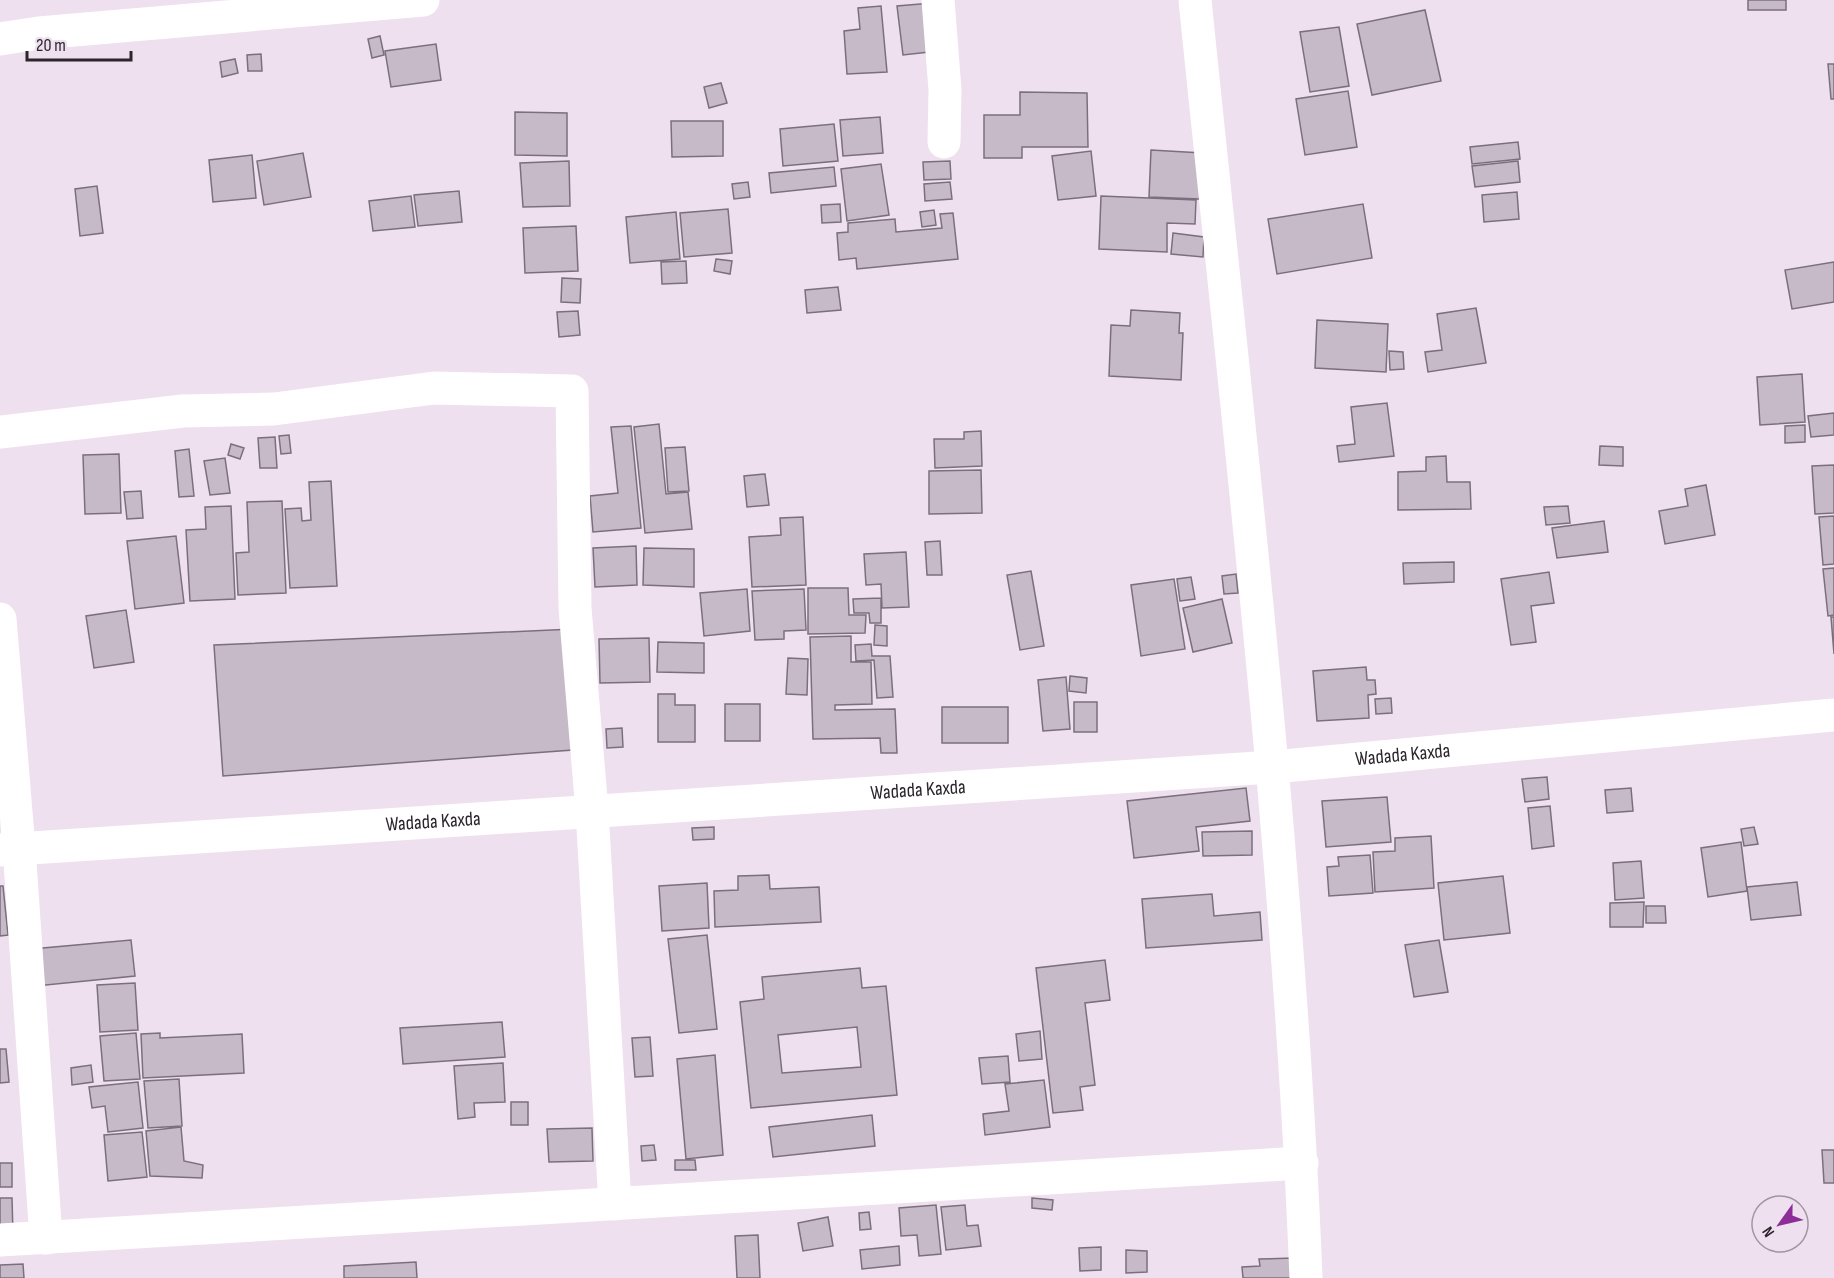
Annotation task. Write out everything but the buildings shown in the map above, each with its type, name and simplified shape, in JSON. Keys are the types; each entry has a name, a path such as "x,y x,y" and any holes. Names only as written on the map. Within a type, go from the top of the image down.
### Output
{"street":[{"path":"0,39 39,33 423,0"},
{"path":"938,0 945,90 944,142"},
{"path":"1195,0 1273,767 1302,1163 1306,1278"},
{"path":"0,432 183,411 274,409 434,388 572,391 575,608 592,811 615,1204"},
{"path":"0,619 10,849 46,1238"},
{"name":"Wadada Kaxda","path":"10,849 1273,767 1834,715"},
{"path":"0,1240 1302,1163"}]}
